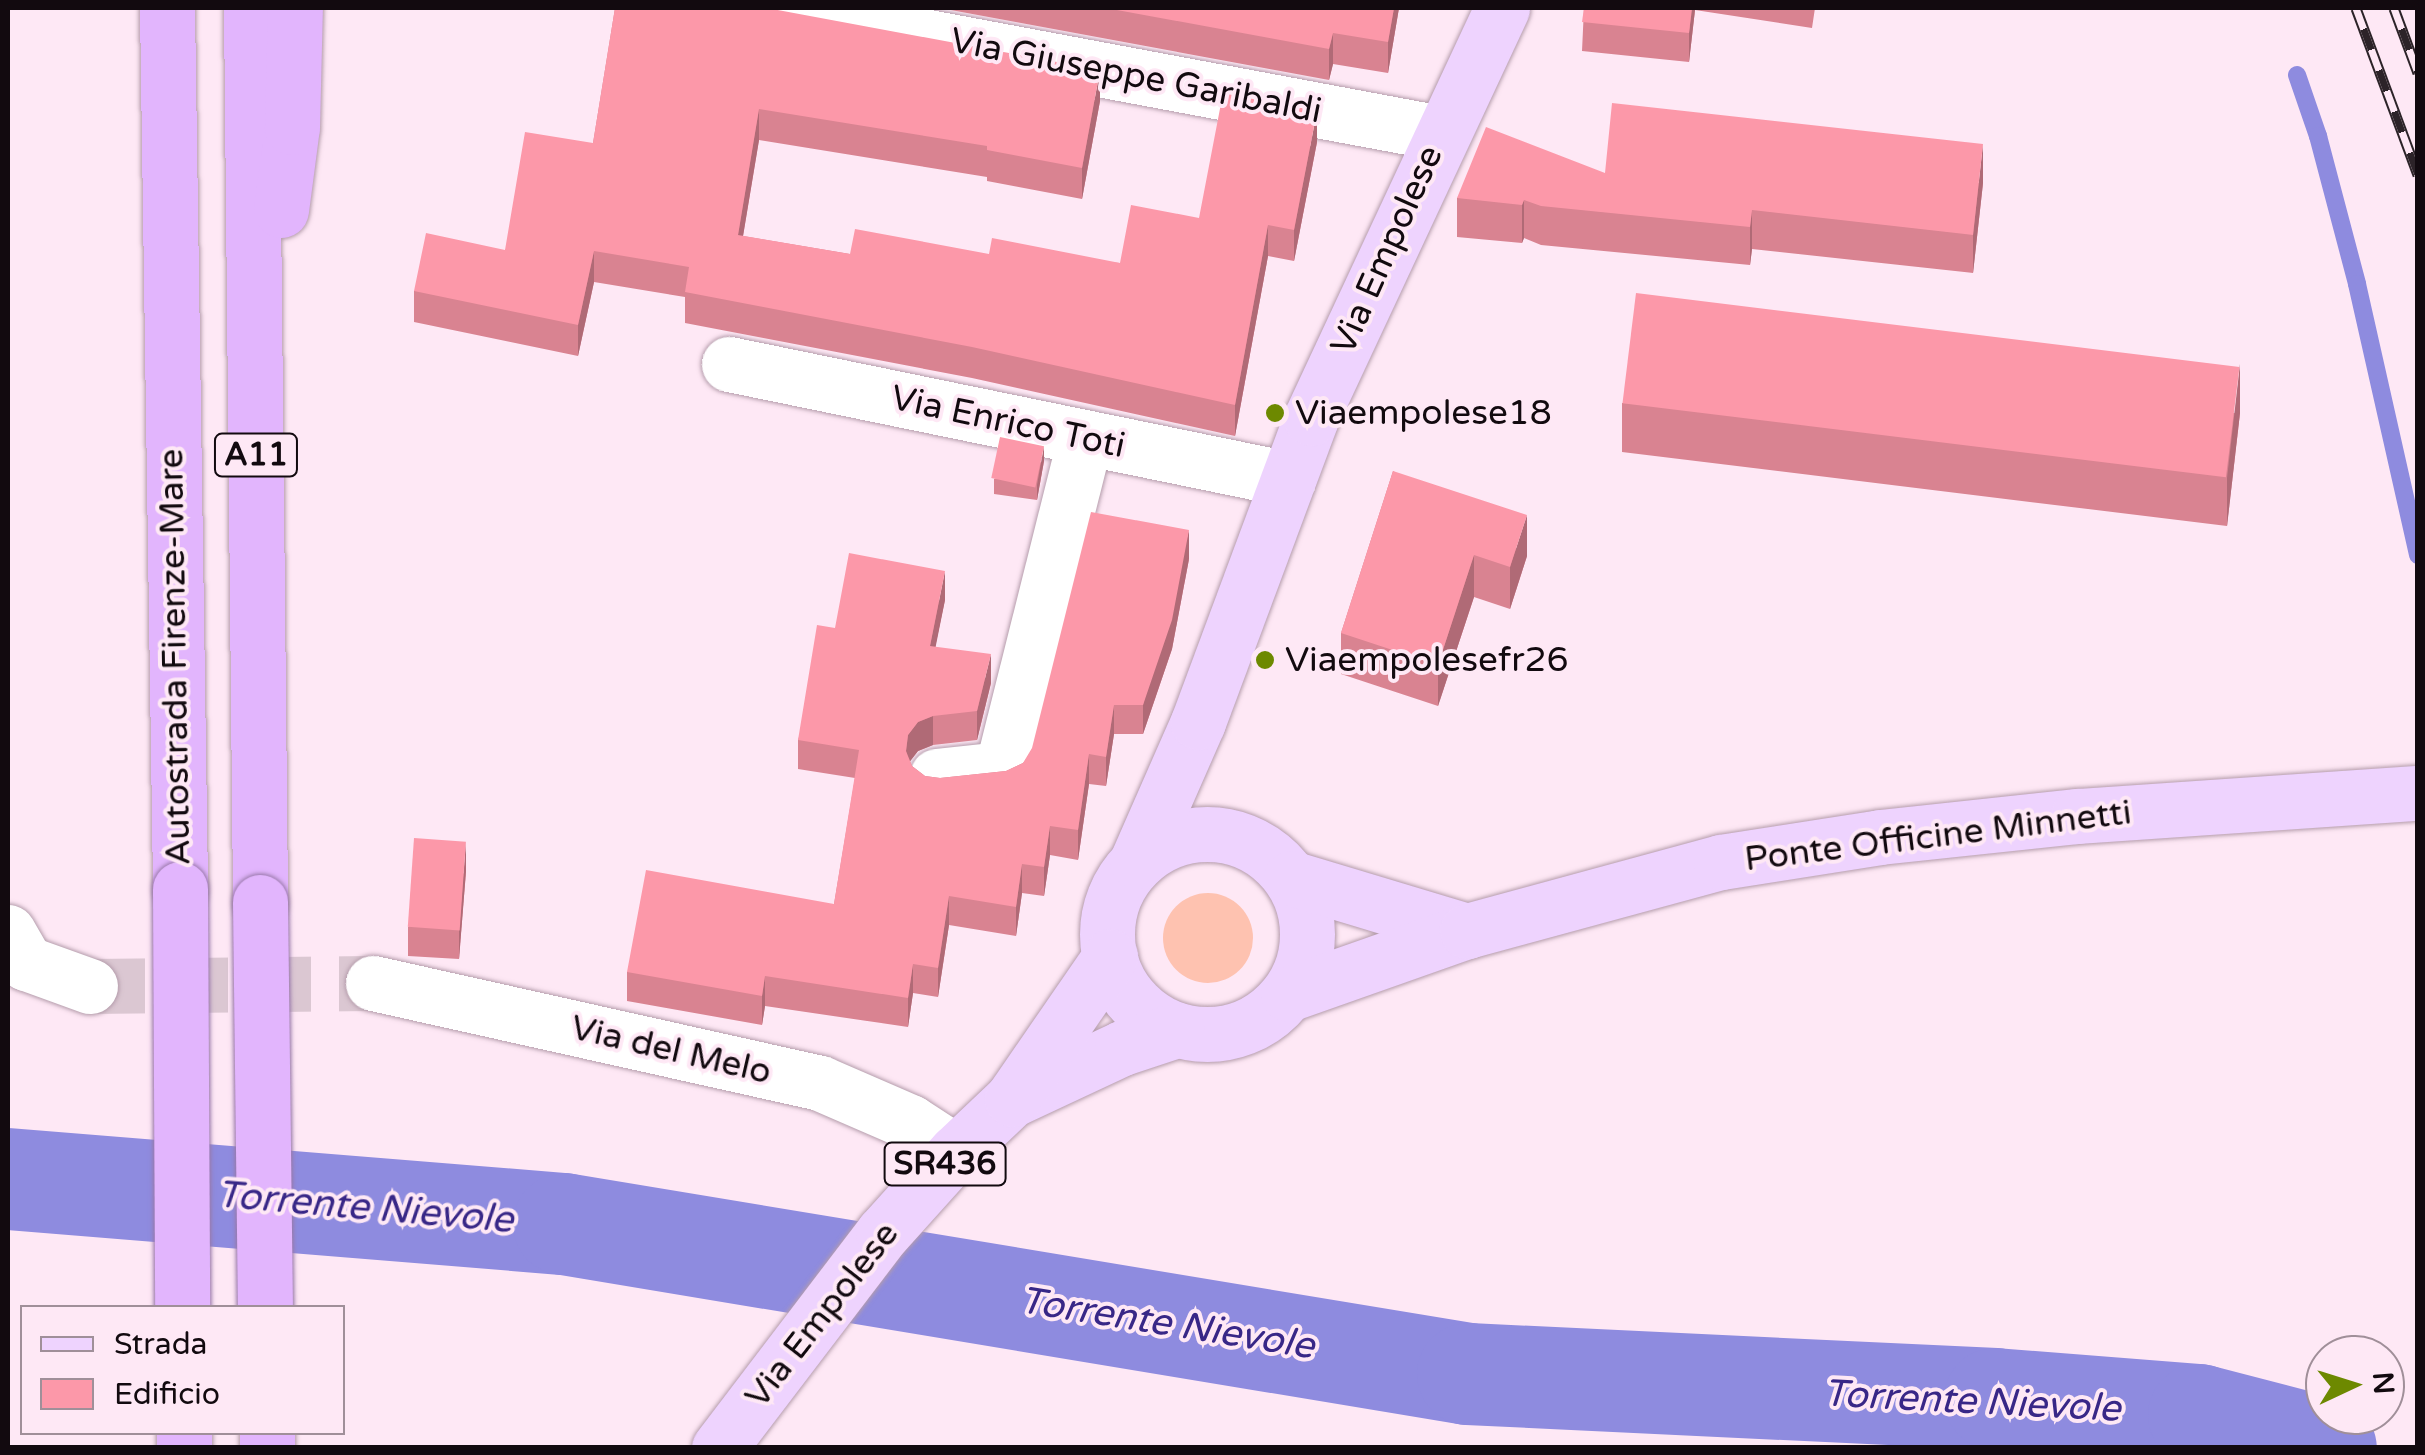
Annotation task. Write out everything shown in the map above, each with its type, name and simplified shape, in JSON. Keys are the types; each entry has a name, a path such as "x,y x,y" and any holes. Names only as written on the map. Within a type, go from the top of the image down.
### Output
{"highway":[{"name":"Autostrada Firenze-Mare","path":"167,8 182,1305"},
{"name":"A11","path":"251,8 264,1305"},
{"path":"256,422 292,126 295,8"}],"main road":[{"name":"Via Empolese","path":"719,1448 883,1233 956,1152 1012,1100 1110,957 1106,936 1114,895 1138,861 1198,722 1288,479 1440,133 1502,8"},
{"name":"Via Empolese","path":"1198,722 1213,833"},
{"name":"Ponte Officine Minnetti","path":"1288,994 1466,931 1721,862 1880,837 2078,816 2418,793"},
{"path":"1138,861 1172,839 1213,833 1232,836 1266,851 1291,878 1306,915 1305,956 1288,994"},
{"path":"1291,878 1466,931"},
{"path":"1110,957 1127,994 1150,1015 1177,1030"},
{"name":"Via Empolese","path":"1012,1100 1122,1048 1177,1030 1217,1034 1238,1030 1274,1010 1288,994"}],"street":[{"name":"Via Giuseppe Garibaldi","path":"773,8 1440,133"},
{"name":"Via Enrico Toti","path":"729,364 1288,479"},
{"path":"937,776 1002,769 1085,438"},
{"path":"8,932 26,963 90,986"},
{"name":"Via del Melo","path":"373,983 820,1083 910,1122 956,1152"}],"shaded area":[{"path":"1208,893 1225,896 1240,906 1250,921 1250,955 1240,970 1225,980 1208,983 1191,980 1176,970 1166,955 1163,938 1166,921 1176,906 1191,896"}],"building":[{"path":"615,8 767,8 1100,70 1082,168 987,150 987,146 759,109 738,235 850,254 855,229 989,254 992,238 1120,263 1131,205 1199,218 1223,93 1317,111 1294,230 1268,225 1235,405 972,347 685,292 689,267 594,251 578,325 414,291 426,233 505,250 525,132 593,143"},
{"path":"1106,8 1394,8 1388,42 1333,33 1329,49"},
{"path":"1584,8 1692,8 1689,33 1582,22"},
{"path":"1612,103 1983,144 1973,235 1752,210 1750,227 1541,206 1524,200 1522,205 1457,198 1486,127 1605,173"},
{"path":"1636,293 2239,367 2226,477 1622,403"},
{"path":"1000,437 1044,446 1035,487 991,478"},
{"path":"1393,471 1527,515 1510,567 1474,555 1438,665 1341,633"},
{"path":"1091,512 1189,530 1172,620 1143,705 1114,705 1106,757 1089,754 1078,830 1050,826 1044,867 1022,864 1016,907 949,896 938,968 913,964 908,998 765,976 762,996 627,972 646,870 834,904 859,750 798,740 817,625 835,628 849,553 945,571 930,646 991,654 977,711 933,716 918,722 908,735 906,751 912,766 925,776 940,778 1006,771 1023,763 1032,748"},
{"path":"414,838 466,842 460,930 408,927"}],"waterway":[{"path":"2297,75 2318,136 2357,284 2418,555"},
{"name":"Torrente Nievole","path":"8,1179 564,1224 1468,1374 1995,1399 2199,1415 2326,1448"}],"tunnel":[{"path":"90,986 373,983"}],"railway":[{"path":"2356,8 2418,175"},
{"path":"2394,8 2418,73"}],"place":[{"name":"Viaempolese18","path":"1275,413"},
{"name":"Viaempolesefr26","path":"1265,660"}]}
